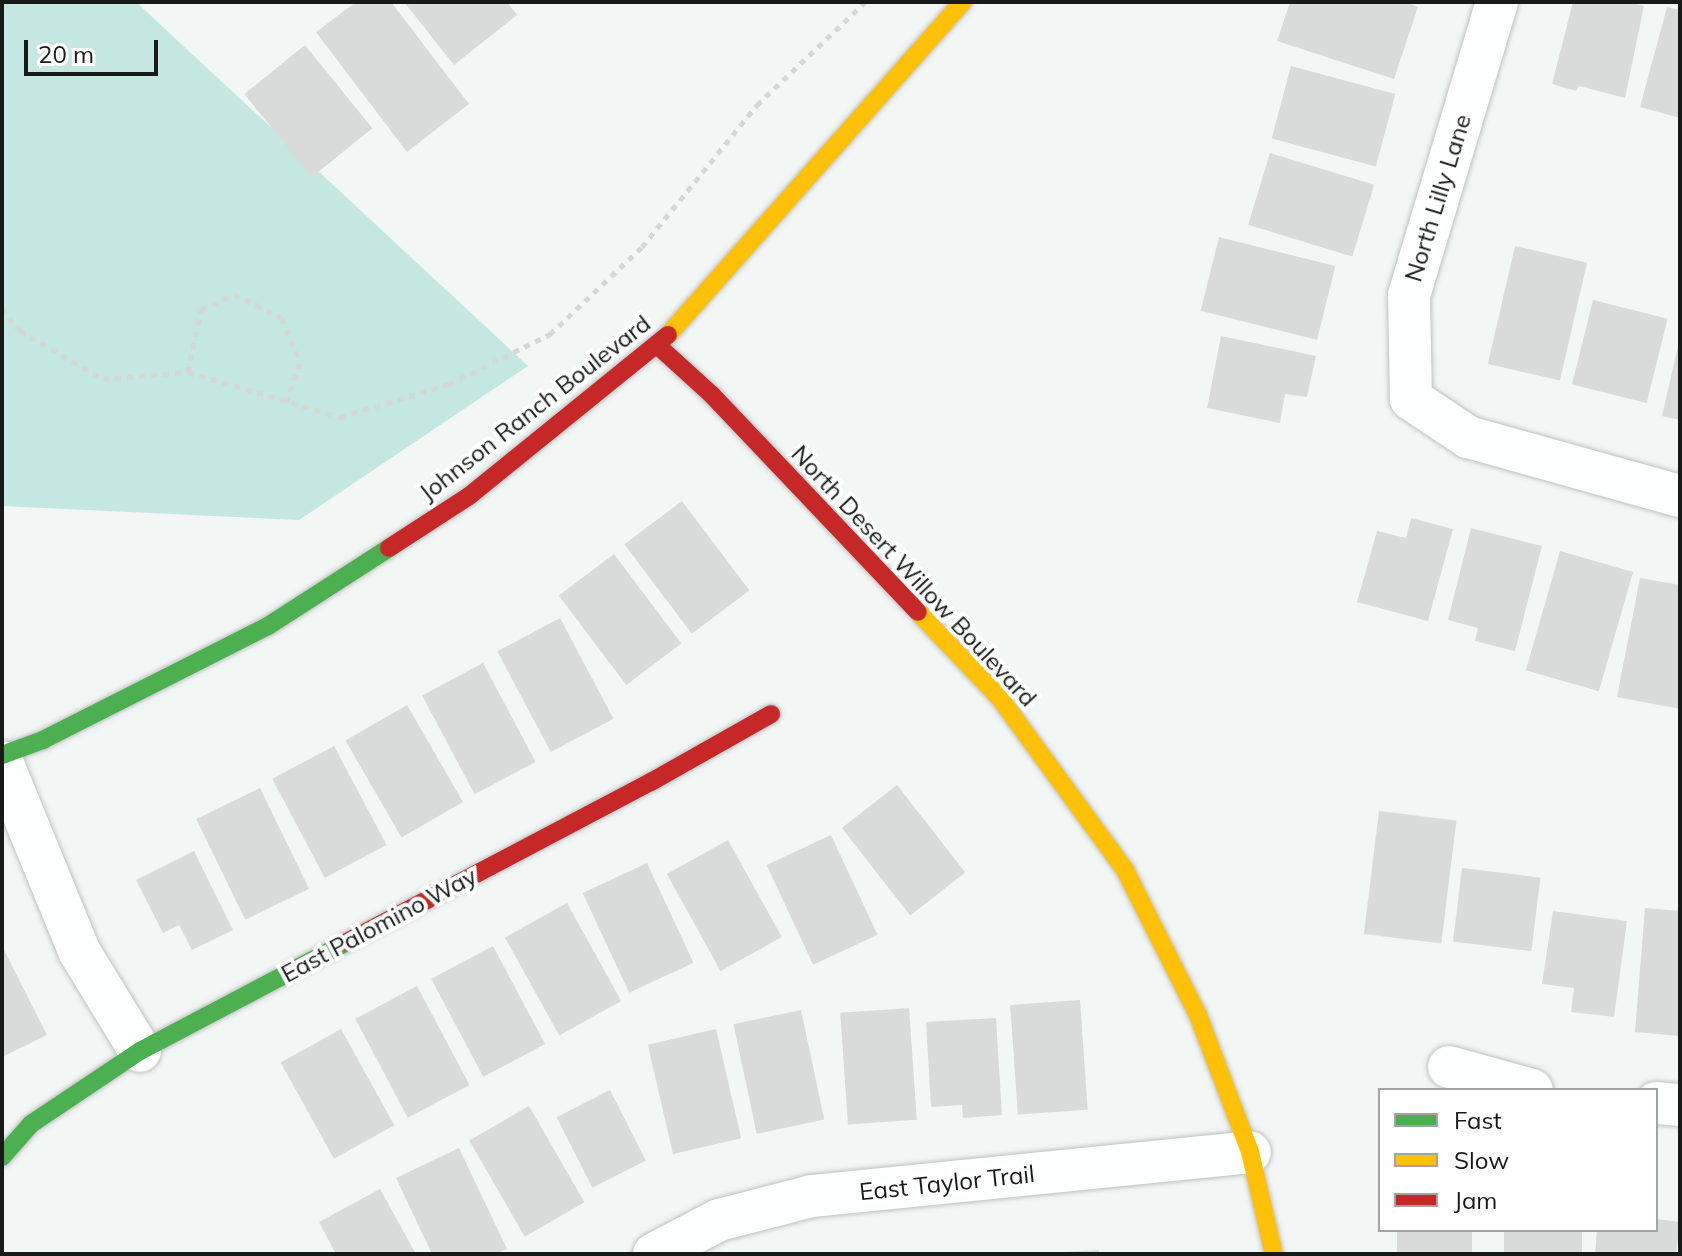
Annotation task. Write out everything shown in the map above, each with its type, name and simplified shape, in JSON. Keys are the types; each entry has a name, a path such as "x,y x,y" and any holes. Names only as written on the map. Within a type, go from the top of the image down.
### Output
{"street":[{"name":"Johnson Ranch Boulevard","path":"2,755 43,740 268,626 469,496 658,346 963,2"},
{"name":"North Lilly Lane","path":"1497,2 1409,295 1411,399 1468,437 1680,496"},
{"name":"North Desert Willow Boulevard","path":"658,346 733,417 999,697 1125,870 1198,1015 1250,1152 1274,1254"},
{"name":"East Palomino Way","path":"2,1157 31,1124 140,1051 651,782 771,714"},
{"path":"2,762 79,951 140,1051"},
{"path":"1449,1067 1525,1088"},
{"path":"1658,1103 1680,1105"},
{"name":"East Taylor Trail","path":"654,1254 719,1220 812,1196 1250,1152"}],"path":[{"path":"2,308 20,331 103,379 188,372 340,417 449,384 550,334 642,247 757,105 865,2"},
{"path":"188,372 201,310 234,294 282,318 300,363 286,402"}],"green space":[{"path":"2,2 136,2 528,366 299,520 2,506"}],"building":[{"path":"356,2 391,2 469,104 407,152 316,32"},
{"path":"404,2 507,2 517,15 454,65"},
{"path":"1290,2 1404,2 1418,7 1394,79 1277,41"},
{"path":"1573,2 1629,2 1644,6 1625,98 1579,86 1576,91 1552,84"},
{"path":"1667,7 1680,10 1680,118 1640,107"},
{"path":"305,45 372,128 312,177 244,94"},
{"path":"1291,66 1395,94 1376,166 1272,138"},
{"path":"1270,153 1374,185 1352,257 1248,225"},
{"path":"1219,237 1335,266 1317,340 1201,311"},
{"path":"1515,246 1587,263 1560,381 1488,364"},
{"path":"1593,300 1668,319 1647,403 1572,384"},
{"path":"1221,336 1316,356 1307,397 1285,394 1280,423 1207,408"},
{"path":"1680,343 1680,420 1662,416"},
{"path":"682,501 749,590 692,634 624,544"},
{"path":"1411,518 1453,529 1428,621 1357,602 1377,531 1406,538"},
{"path":"1471,528 1542,546 1515,651 1475,641 1478,628 1448,620"},
{"path":"1560,551 1633,572 1599,691 1526,670"},
{"path":"614,554 681,643 626,685 559,596"},
{"path":"1640,578 1680,585 1680,709 1617,697"},
{"path":"560,618 614,719 551,752 497,651"},
{"path":"483,663 536,762 475,794 422,695"},
{"path":"407,705 463,802 402,837 346,741"},
{"path":"334,746 387,845 325,878 272,779"},
{"path":"897,785 965,872 910,916 842,828"},
{"path":"260,788 309,889 245,920 196,819"},
{"path":"1379,811 1456,821 1441,944 1364,934"},
{"path":"831,835 877,935 813,965 767,865"},
{"path":"728,840 782,937 721,971 667,874"},
{"path":"194,851 233,930 192,950 179,925 163,933 136,880"},
{"path":"647,863 693,963 629,993 583,893"},
{"path":"1462,868 1540,878 1531,951 1453,941"},
{"path":"567,903 621,1001 559,1035 505,937"},
{"path":"1645,908 1680,911 1680,1036 1635,1032"},
{"path":"1553,911 1627,921 1614,1017 1571,1012 1574,988 1542,984"},
{"path":"2,946 47,1035 2,1057"},
{"path":"493,946 545,1044 483,1077 431,979"},
{"path":"417,986 470,1085 408,1118 355,1019"},
{"path":"1080,1000 1088,1110 1018,1115 1010,1005"},
{"path":"909,1008 917,1120 848,1125 840,1013"},
{"path":"801,1010 824,1120 757,1134 734,1024"},
{"path":"996,1018 1002,1115 963,1118 962,1105 931,1107 926,1022"},
{"path":"341,1029 394,1125 334,1159 281,1062"},
{"path":"716,1029 741,1138 673,1154 648,1045"},
{"path":"610,1090 646,1160 592,1188 557,1117"},
{"path":"529,1106 584,1202 525,1237 469,1140"},
{"path":"459,1148 507,1249 496,1254 432,1254 396,1178"},
{"path":"380,1189 416,1254 336,1254 319,1222"},
{"path":"1658,1219 1680,1222 1676,1254 1595,1254 1597,1232 1658,1232"},
{"path":"1397,1232 1472,1232 1472,1254 1397,1254"},
{"path":"1504,1232 1582,1232 1582,1254 1504,1254"},
{"path":"1099,1250 1099,1254 1061,1254 1061,1252"}],"traffic: fast":[{"path":"2,755 43,740 268,626 389,548"},
{"path":"2,1157 31,1124 140,1051 347,942"}],"traffic: slow":[{"path":"668,335 963,2"},
{"path":"918,612 999,697 1125,870 1198,1015 1250,1152 1274,1254"}],"traffic: jam":[{"path":"389,548 469,496 668,335"},
{"path":"658,346 712,395 918,612"},
{"path":"347,942 651,782 771,714"}]}
